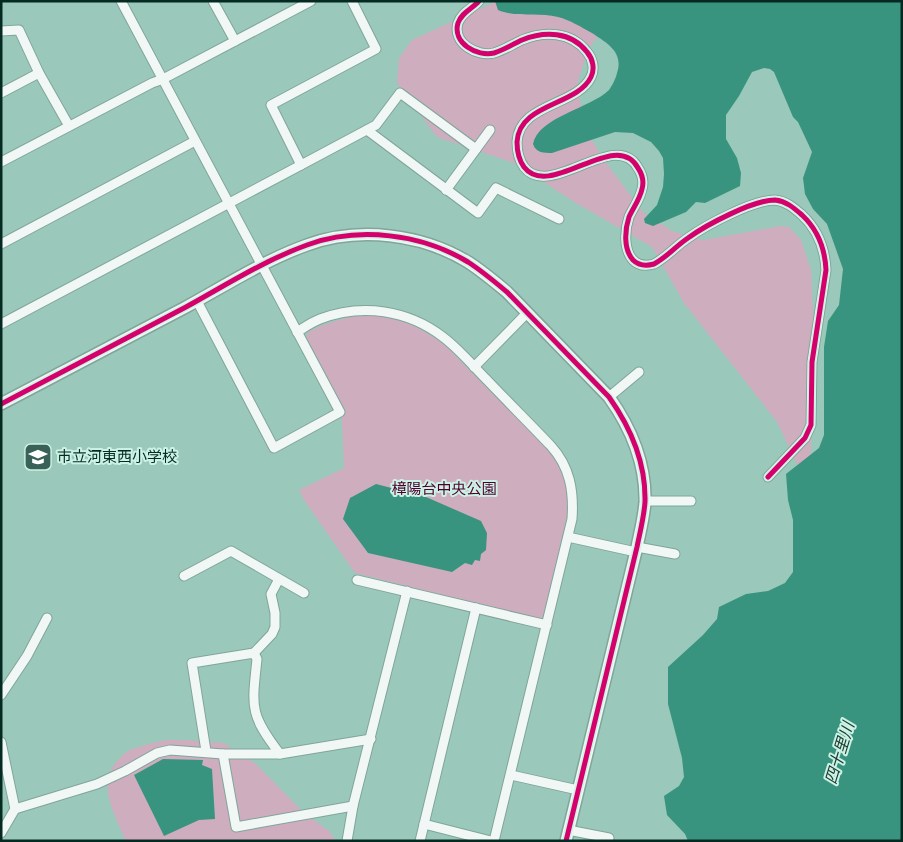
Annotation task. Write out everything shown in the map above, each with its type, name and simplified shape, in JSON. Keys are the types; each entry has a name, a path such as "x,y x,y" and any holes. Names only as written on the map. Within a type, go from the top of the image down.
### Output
{"street":[{"path":"121,1 340,412 274,448 197,301"},
{"path":"213,1 235,41"},
{"path":"1,162 311,1"},
{"path":"302,165 271,105 376,49 352,1"},
{"path":"479,1 467,10 458,23 457,32 459,40 464,45 479,51 494,53 542,34 556,34 566,36 583,47 589,54 593,69 587,82 582,88 539,111 527,120 520,130 517,149 525,168 540,176 557,174 610,155 621,155 629,158 635,164 643,181 642,192 630,216 626,239 628,250 635,262 648,265 654,264 700,230 747,207 776,200 785,202 795,208 818,236 825,256 826,270 812,362 811,425 805,438 768,477"},
{"path":"1,31 19,30 39,73 69,126"},
{"path":"1,93 39,73"},
{"path":"1,324 376,125 400,93 476,149"},
{"path":"367,130 478,213 496,188 559,219"},
{"path":"446,190 490,130"},
{"path":"1,244 195,142"},
{"path":"1,404 261,266 310,244 335,237 385,235 416,240 468,262 500,286 609,397 632,433 638,452 644,477 645,501 637,550 567,836 609,838"},
{"path":"297,332 319,319 342,313 373,310 401,314 426,325 444,338 474,367 559,455 572,488 572,518 568,537 511,775 492,841 424,824"},
{"path":"474,367 527,313"},
{"path":"609,397 638,372"},
{"path":"645,501 691,501"},
{"path":"568,537 637,550 675,554"},
{"path":"184,576 231,551 304,593"},
{"path":"206,751 192,663 254,654 272,634 275,627 275,613 271,594 279,579"},
{"path":"357,580 547,625"},
{"path":"347,841 353,806 407,592"},
{"path":"420,841 476,608"},
{"path":"1,695 27,656 47,618"},
{"path":"254,654 257,659 253,699 254,711 262,730 280,754"},
{"path":"15,809 97,784 157,753 170,750 206,751 223,754 280,754 371,739"},
{"path":"1,742 15,809 1,833"},
{"path":"223,754 236,827 353,806"},
{"path":"511,775 578,790"}],"green space":[{"path":"497,1 623,1 589,48 578,81 580,101 590,137 607,164 643,212 672,231 703,240 780,226 789,227 801,240 811,270 814,328 810,491 777,422 684,303 652,247 571,200 517,164 437,137 397,83 399,58 412,40"},
{"name":"樟陽台中央公園","path":"365,315 407,323 444,344 554,456 568,490 568,511 544,616 539,619 355,573 304,500 299,490 344,468 341,404 306,337 308,332 328,323"},
{"path":"165,740 224,743 256,764 303,812 329,831 336,841 126,841 110,802 107,785 109,775 117,761 128,751"}],"water":[{"name":"四十里川","path":"495,1 902,1 902,841 688,841 685,834 667,815 664,796 679,786 684,777 682,758 668,704 668,667 703,635 717,619 719,607 746,594 768,591 785,583 793,572 793,520 788,500 786,474 819,448 824,435 824,347 828,321 839,305 843,269 827,224 813,209 805,194 803,178 812,152 798,122 793,117 774,72 764,68 752,72 726,115 726,139 737,158 741,173 740,186 705,203 696,202 686,212 653,226 645,223 644,219 657,205 663,187 664,174 663,158 651,142 633,133 615,132 552,153 538,151 533,144 537,135 544,127 609,90 619,66 613,49 592,33 567,20 558,17 505,12 498,10"},
{"path":"376,484 426,497 481,521 487,533 486,550 481,554 480,561 475,560 472,565 465,563 452,572 368,553 343,519 350,498"},
{"path":"163,759 203,760 202,765 212,769 215,819 199,820 164,836 134,775"}],"cycle path":[{"path":"479,1 462,16 457,30 462,42 474,51 487,54 494,53 530,37 548,34 573,40 581,45 589,55 593,67 592,74 584,87 527,119 520,129 517,148 524,167 535,175 550,176 615,155 628,158 638,168 643,181 641,193 629,217 626,233 626,245 635,262 643,265 654,264 706,227 730,214 766,201 775,200 790,205 799,212 816,233 822,247 826,270 812,362 811,425 805,438 768,477"},
{"path":"1,404 186,307 261,265 291,251 327,239 369,235 411,239 450,252 483,273 507,292 609,397 624,421 636,446 643,474 645,502 641,530 566,841"}],"place":[{"name":"市立河東西小学校","path":"38,457"}]}
